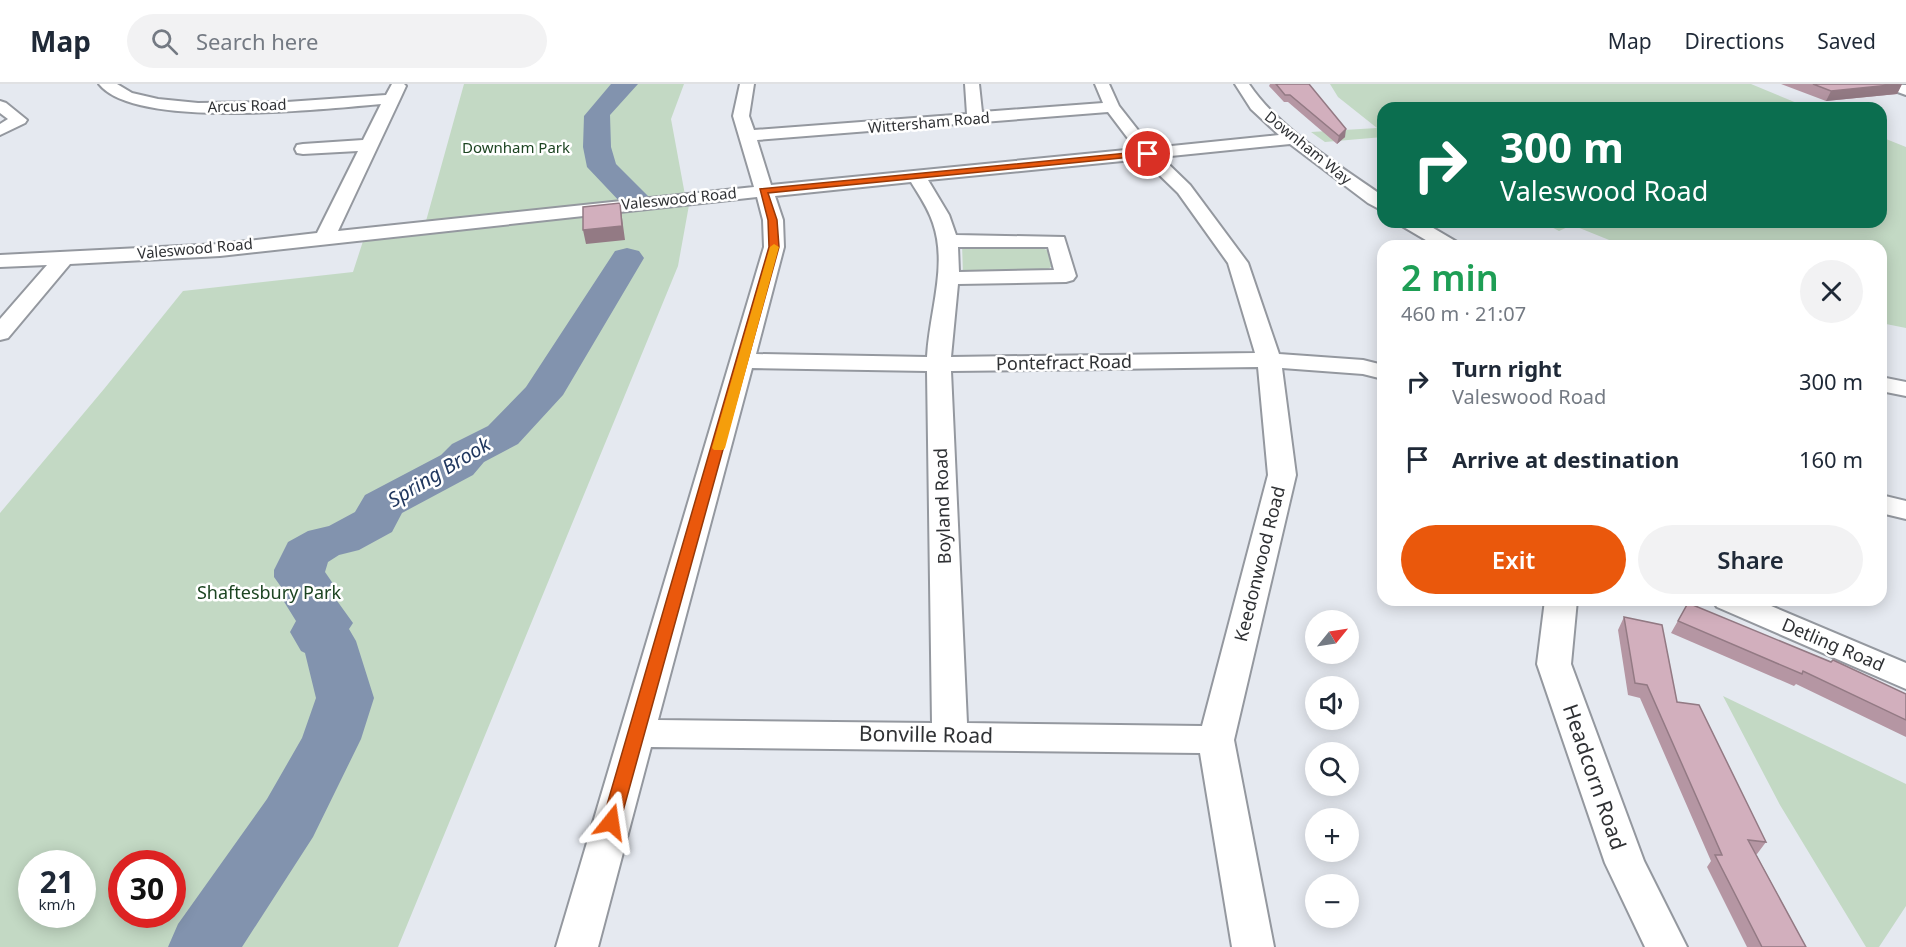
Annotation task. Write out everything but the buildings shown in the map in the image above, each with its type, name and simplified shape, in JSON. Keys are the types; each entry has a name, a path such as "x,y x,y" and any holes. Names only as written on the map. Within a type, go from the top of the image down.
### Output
{"street":[{"name":"Arcus Road","path":"106,84 111,90 138,100 197,108 251,108 396,91"},
{"path":"577,947 774,247 773,220 746,136 741,108 747,84"},
{"path":"972,84 975,119"},
{"name":"Keedonwood Road","path":"1102,84 1112,107 1148,154 1184,189 1238,263 1269,360 1282,475 1216,740 1252,947"},
{"name":"Downham Way","path":"1242,84 1249,98 1266,116 1377,201"},
{"path":"1889,84 1906,90"},
{"path":"326,237 396,91"},
{"path":"0,106 19,120 0,130"},
{"name":"Wittersham Road","path":"746,136 1112,107"},
{"name":"Valeswood Road","path":"0,261 220,250 763,191 1294,139"},
{"path":"303,149 370,145"},
{"name":"Boyland Road","path":"916,176 943,222 947,241 949,278 938,364 950,735"},
{"path":"1419,228 1440,240"},
{"path":"947,241 1057,241 1066,276 949,278"},
{"path":"0,333 64,258"},
{"name":"Pontefract Road","path":"743,361 938,364 1269,360 1364,367 1377,370"},
{"path":"1887,385 1906,389"},
{"path":"1887,505 1906,510"},
{"name":"Headcorn Road","path":"1560,606 1554,664 1625,863 1666,947"},
{"name":"Detling Road","path":"1742,606 1906,676"},
{"name":"Bonville Road","path":"636,733 1216,740"}],"green space":[{"name":"Downham Park","path":"464,84 684,84 671,119 685,195 426,221"},
{"path":"1330,84 1751,84 1794,102 1377,102 1377,128 1338,97"},
{"path":"1377,128 1377,138 1325,142 1311,132"},
{"path":"1887,139 1906,147 1906,328 1887,324 1887,240 1609,240 1579,228 1887,228"},
{"name":"Shaftesbury Park","path":"689,205 678,266 398,947 0,947 0,513 183,291 353,272 364,238"},
{"path":"962,244 1037,245 1052,253 1053,265 1045,272 963,274"},
{"path":"1723,696 1906,784 1906,906 1879,947 1866,947 1780,805"}],"waterway":[{"name":"Spring Brook","path":"603,109 625,84"},
{"name":"Spring Brook","path":"597,116 597,147 602,167 633,197"},
{"name":"Spring Brook","path":"203,947 290,818 331,739 345,698 329,641 320,638 317,632 326,623 309,600 310,588 300,577 299,570 306,553 325,542 342,539 375,521 382,505 457,465 468,453 503,435 542,395 627,258"}],"slow traffic":[{"path":"718,448 774,247"}],"route":[{"path":"611,822 774,247 773,220 763,191 1148,154"}]}
